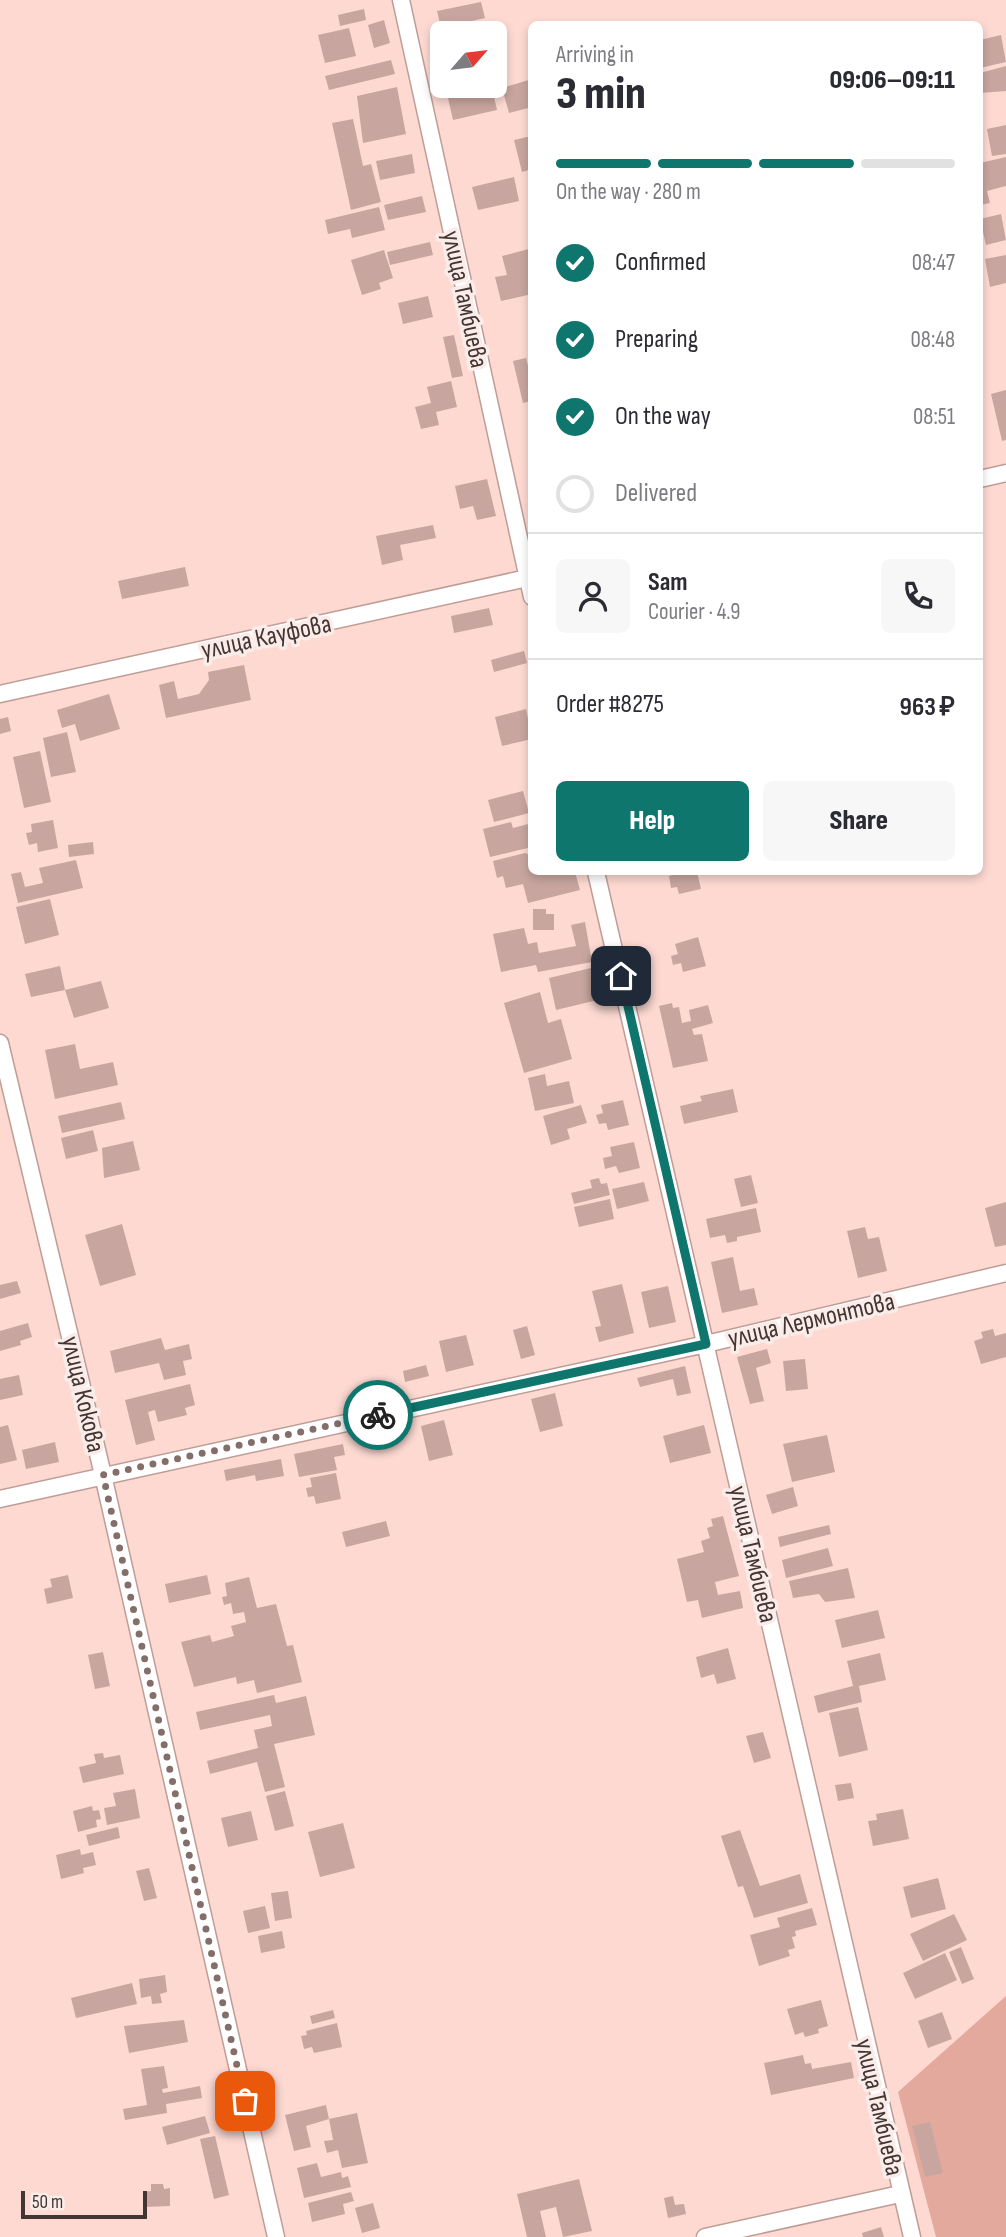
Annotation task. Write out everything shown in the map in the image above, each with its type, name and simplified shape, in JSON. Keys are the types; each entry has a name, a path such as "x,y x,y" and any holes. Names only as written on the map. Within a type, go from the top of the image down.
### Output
{"street":[{"name":"улица Тамбиева","path":"401,0 528,569"},
{"path":"983,478 1006,473"},
{"name":"улица Кауфова","path":"0,694 528,578"},
{"name":"улица Тамбиева","path":"597,875 912,2237"},
{"name":"улица Кокова","path":"0,1042 103,1475 276,2237"},
{"name":"улица Лермонтова","path":"0,1499 706,1344 1006,1273"},
{"path":"705,2237 900,2194"}],"shaded area":[{"path":"1006,1996 1006,2237 936,2237 898,2092"}],"building":[{"path":"481,2 485,18 472,21 439,21 437,11"},
{"path":"364,9 366,20 340,26 338,15"},
{"path":"384,20 390,43 374,48 368,25"},
{"path":"349,28 356,56 325,63 318,35"},
{"path":"1001,35 1006,62 983,67 983,39"},
{"path":"391,60 395,74 329,90 325,76"},
{"path":"1006,66 1006,91 983,93 983,72"},
{"path":"528,80 528,108 509,113 505,98 508,98 508,86"},
{"path":"397,87 406,134 363,143 357,96"},
{"path":"448,98 494,98 497,110 453,120"},
{"path":"353,119 363,166 371,164 381,202 351,210 332,123"},
{"path":"1006,125 1006,154 992,156 987,129"},
{"path":"528,137 528,170 522,172 514,140"},
{"path":"412,154 415,173 380,180 376,161"},
{"path":"1006,157 1006,186 987,191 990,203 983,204 983,162"},
{"path":"514,177 519,201 478,210 472,187"},
{"path":"422,196 426,212 388,220 384,205"},
{"path":"379,207 385,230 352,238 350,229 328,234 325,220"},
{"path":"1001,214 1006,240 986,245 983,218"},
{"path":"430,242 433,255 390,265 387,252"},
{"path":"528,249 528,295 501,301 495,277 507,275 502,256"},
{"path":"384,250 393,278 379,283 381,289 362,295 351,260"},
{"path":"1006,255 1006,283 990,287 985,259"},
{"path":"428,296 433,317 403,324 398,303"},
{"path":"454,335 463,376 452,378 443,337"},
{"path":"526,358 528,402 523,403 513,361"},
{"path":"451,381 457,407 436,412 439,425 421,429 415,407 431,403 427,387"},
{"path":"1006,390 1006,440 1002,441 991,394"},
{"path":"487,479 496,516 477,520 473,506 460,509 455,486"},
{"path":"433,525 436,538 400,545 403,560 382,565 376,536"},
{"path":"185,567 189,586 122,599 118,581"},
{"path":"489,608 493,625 454,633 451,616"},
{"path":"524,651 527,663 494,672 491,660"},
{"path":"244,665 251,700 166,718 159,685 174,681 178,699 199,694 209,680 208,672"},
{"path":"109,694 120,729 80,741 75,724 62,728 57,710"},
{"path":"526,709 528,740 502,746 495,717"},
{"path":"8,717 11,731 0,734 0,719"},
{"path":"67,732 76,772 51,777 43,738"},
{"path":"40,751 51,802 24,808 13,757"},
{"path":"523,791 528,813 494,822 488,800"},
{"path":"53,820 58,848 38,852 37,843 29,845 26,833 32,832 31,824"},
{"path":"511,822 513,828 528,824 528,848 490,857 483,829"},
{"path":"93,842 94,854 69,857 68,845"},
{"path":"525,853 528,854 528,875 576,875 580,890 528,903 523,884 506,888 503,876 497,878 493,861"},
{"path":"76,860 83,888 18,903 11,874 21,872 25,887 43,883 39,868"},
{"path":"698,875 701,889 679,894 677,887 671,888 669,876"},
{"path":"50,899 59,935 25,944 16,907"},
{"path":"533,909 546,909 546,914 554,914 554,930 533,930"},
{"path":"585,922 592,962 538,972 536,965 501,972 493,934 524,928 528,944 537,942 539,953 576,946 571,925"},
{"path":"698,937 706,966 683,972 681,963 673,965 671,956 678,954 675,944"},
{"path":"60,966 65,990 31,997 25,974"},
{"path":"595,967 602,999 556,1010 549,978"},
{"path":"101,981 109,1008 74,1018 65,990"},
{"path":"540,992 548,1023 561,1019 572,1059 524,1073 504,1003"},
{"path":"672,1003 673,1008 679,1007 682,1023 691,1021 689,1010 708,1005 713,1023 692,1029 694,1035 702,1034 708,1061 673,1068 659,1006"},
{"path":"75,1044 80,1069 113,1062 118,1085 55,1099 45,1050"},
{"path":"545,1074 547,1086 569,1081 574,1103 535,1111 528,1078"},
{"path":"733,1089 738,1112 684,1124 680,1106 702,1101 700,1096"},
{"path":"623,1100 629,1125 608,1130 606,1123 599,1124 596,1115 603,1113 601,1105"},
{"path":"121,1102 125,1119 62,1133 58,1116"},
{"path":"581,1105 587,1123 567,1129 570,1139 551,1145 543,1116"},
{"path":"93,1130 98,1151 66,1159 61,1138"},
{"path":"133,1141 140,1170 104,1178 102,1148"},
{"path":"634,1142 640,1168 619,1173 616,1166 605,1169 603,1158 612,1156 610,1147"},
{"path":"751,1175 758,1203 741,1207 734,1179"},
{"path":"599,1178 601,1184 607,1183 610,1195 574,1204 571,1193 592,1188 590,1180"},
{"path":"644,1182 649,1201 617,1209 612,1189"},
{"path":"610,1199 614,1219 579,1227 574,1207"},
{"path":"1006,1202 1006,1245 995,1247 985,1208"},
{"path":"756,1208 761,1232 737,1237 737,1241 727,1243 725,1235 710,1238 706,1219"},
{"path":"122,1224 136,1275 100,1286 85,1235"},
{"path":"865,1227 868,1239 879,1237 887,1271 858,1278 847,1231"},
{"path":"733,1257 740,1291 754,1288 758,1305 722,1313 711,1262"},
{"path":"17,1281 21,1293 0,1299 0,1285"},
{"path":"622,1284 634,1333 599,1342 595,1327 601,1326 592,1291"},
{"path":"668,1286 676,1322 649,1328 641,1292"},
{"path":"28,1323 32,1337 20,1341 21,1345 0,1351 0,1331"},
{"path":"527,1326 535,1355 521,1359 513,1330"},
{"path":"993,1329 995,1336 1006,1333 1006,1357 981,1364 974,1341 983,1338 981,1332"},
{"path":"466,1335 474,1365 446,1372 439,1341"},
{"path":"161,1338 165,1350 189,1344 192,1359 183,1361 186,1375 164,1380 159,1363 115,1373 110,1351"},
{"path":"767,1349 771,1363 756,1368 764,1401 750,1404 737,1357"},
{"path":"805,1359 808,1389 786,1391 783,1361"},
{"path":"426,1365 429,1376 405,1382 403,1371"},
{"path":"685,1366 691,1393 677,1396 673,1379 640,1387 637,1378"},
{"path":"19,1375 23,1395 0,1400 0,1379"},
{"path":"190,1384 195,1405 185,1408 187,1415 158,1422 155,1410 148,1412 155,1440 136,1445 125,1400"},
{"path":"555,1393 563,1426 540,1432 531,1399"},
{"path":"444,1420 453,1455 429,1461 421,1426"},
{"path":"8,1425 17,1460 0,1464 0,1427"},
{"path":"704,1425 711,1453 670,1463 663,1436"},
{"path":"827,1435 835,1472 792,1482 783,1444"},
{"path":"55,1442 59,1462 26,1469 22,1450"},
{"path":"343,1444 345,1455 334,1457 337,1470 299,1477 294,1454"},
{"path":"281,1459 284,1476 256,1481 255,1475 226,1481 224,1470"},
{"path":"336,1473 341,1499 316,1504 314,1496 308,1497 306,1488 312,1487 310,1478"},
{"path":"793,1487 798,1506 772,1514 766,1495"},
{"path":"723,1516 739,1576 715,1582 718,1595 740,1591 743,1608 702,1618 698,1600 687,1602 677,1559 704,1552 701,1541 710,1538 707,1528 713,1526 711,1519"},
{"path":"386,1521 390,1536 346,1547 342,1532"},
{"path":"829,1525 831,1534 780,1547 778,1537"},
{"path":"828,1548 833,1566 786,1578 782,1560"},
{"path":"848,1568 855,1598 825,1602 819,1594 793,1598 789,1581"},
{"path":"68,1575 73,1598 47,1604 44,1589 52,1587 50,1579"},
{"path":"207,1575 211,1594 169,1603 165,1584"},
{"path":"249,1577 257,1608 276,1604 287,1646 293,1645 302,1682 257,1693 254,1680 237,1684 236,1677 194,1687 181,1642 210,1635 212,1642 234,1636 231,1626 246,1622 244,1612 233,1614 231,1603 224,1605 222,1597 227,1596 225,1583"},
{"path":"878,1610 885,1638 842,1648 835,1620"},
{"path":"728,1648 736,1679 717,1684 714,1674 701,1678 696,1657"},
{"path":"103,1652 110,1686 95,1689 88,1655"},
{"path":"880,1653 886,1680 859,1686 862,1702 818,1713 814,1696 853,1686 847,1661"},
{"path":"274,1695 276,1703 306,1696 315,1735 274,1744 285,1787 265,1792 257,1762 210,1774 207,1761 258,1748 254,1730 272,1726 270,1715 200,1730 196,1712"},
{"path":"858,1707 868,1750 839,1757 829,1713"},
{"path":"763,1732 771,1758 754,1763 746,1736"},
{"path":"103,1753 104,1758 120,1755 124,1774 83,1783 79,1767 96,1763 94,1754"},
{"path":"851,1783 854,1798 838,1801 835,1785"},
{"path":"135,1789 140,1818 107,1825 104,1808 116,1806 113,1793"},
{"path":"285,1791 294,1826 275,1831 266,1796"},
{"path":"92,1806 93,1811 99,1810 101,1819 96,1820 97,1827 78,1832 73,1811"},
{"path":"903,1809 909,1839 873,1846 868,1821 877,1820 876,1814"},
{"path":"251,1811 258,1840 228,1847 221,1818"},
{"path":"343,1823 355,1868 320,1877 308,1832"},
{"path":"118,1827 120,1838 89,1846 86,1835"},
{"path":"740,1830 760,1886 800,1874 808,1903 754,1918 743,1886 738,1887 721,1836"},
{"path":"80,1849 81,1855 93,1852 96,1865 83,1868 84,1873 61,1879 56,1855"},
{"path":"149,1868 157,1898 144,1901 136,1871"},
{"path":"938,1878 946,1909 911,1918 903,1887"},
{"path":"288,1891 292,1918 275,1921 271,1893"},
{"path":"265,1906 270,1928 248,1933 243,1911"},
{"path":"812,1908 817,1925 795,1931 796,1936 792,1937 795,1948 788,1950 790,1956 759,1966 750,1935 780,1927 777,1918"},
{"path":"954,1914 967,1940 923,1961 910,1934"},
{"path":"282,1931 285,1948 261,1953 258,1936"},
{"path":"961,1947 974,1979 962,1984 949,1952"},
{"path":"945,1953 957,1980 915,1999 903,1973"},
{"path":"165,1975 167,1992 160,1994 162,2003 152,2004 151,1996 141,1998 139,1979"},
{"path":"132,1983 137,2004 76,2018 71,1998"},
{"path":"821,2000 828,2026 818,2029 819,2033 805,2037 803,2032 795,2035 787,2009"},
{"path":"333,2010 335,2018 312,2024 310,2016"},
{"path":"942,2012 952,2039 928,2048 918,2021"},
{"path":"184,2020 188,2042 129,2053 124,2026"},
{"path":"337,2023 342,2047 314,2053 312,2047 304,2049 301,2036 307,2035 306,2031"},
{"path":"803,2055 805,2064 811,2063 812,2069 851,2062 854,2078 771,2095 764,2063"},
{"path":"164,2066 168,2088 162,2089 163,2093 200,2086 202,2098 166,2104 167,2113 125,2120 123,2109 147,2105 141,2069"},
{"path":"326,2105 329,2119 306,2126 311,2147 294,2151 285,2115"},
{"path":"357,2113 368,2163 342,2168 338,2150 327,2153 324,2141 333,2140 329,2119"},
{"path":"205,2116 210,2133 167,2145 162,2127"},
{"path":"930,2122 943,2173 925,2177 912,2126"},
{"path":"215,2136 229,2195 214,2199 200,2139"},
{"path":"317,2163 321,2177 341,2172 342,2178 348,2176 351,2187 304,2198 297,2168"},
{"path":"579,2179 592,2231 563,2237 556,2207 540,2211 546,2237 527,2237 517,2194"},
{"path":"151,2184 163,2184 164,2189 170,2188 170,2206 144,2207 143,2192 151,2191"},
{"path":"351,2192 354,2201 343,2204 345,2214 312,2222 308,2203"},
{"path":"673,2196 675,2205 684,2204 686,2214 668,2218 664,2198"},
{"path":"373,2203 380,2228 362,2233 355,2208"},
{"path":"881,2227 884,2237 863,2237 862,2233"}],"way so far":[{"path":"245,2101 103,1475 378,1415"}],"route":[{"path":"378,1415 706,1344 621,976"}]}
